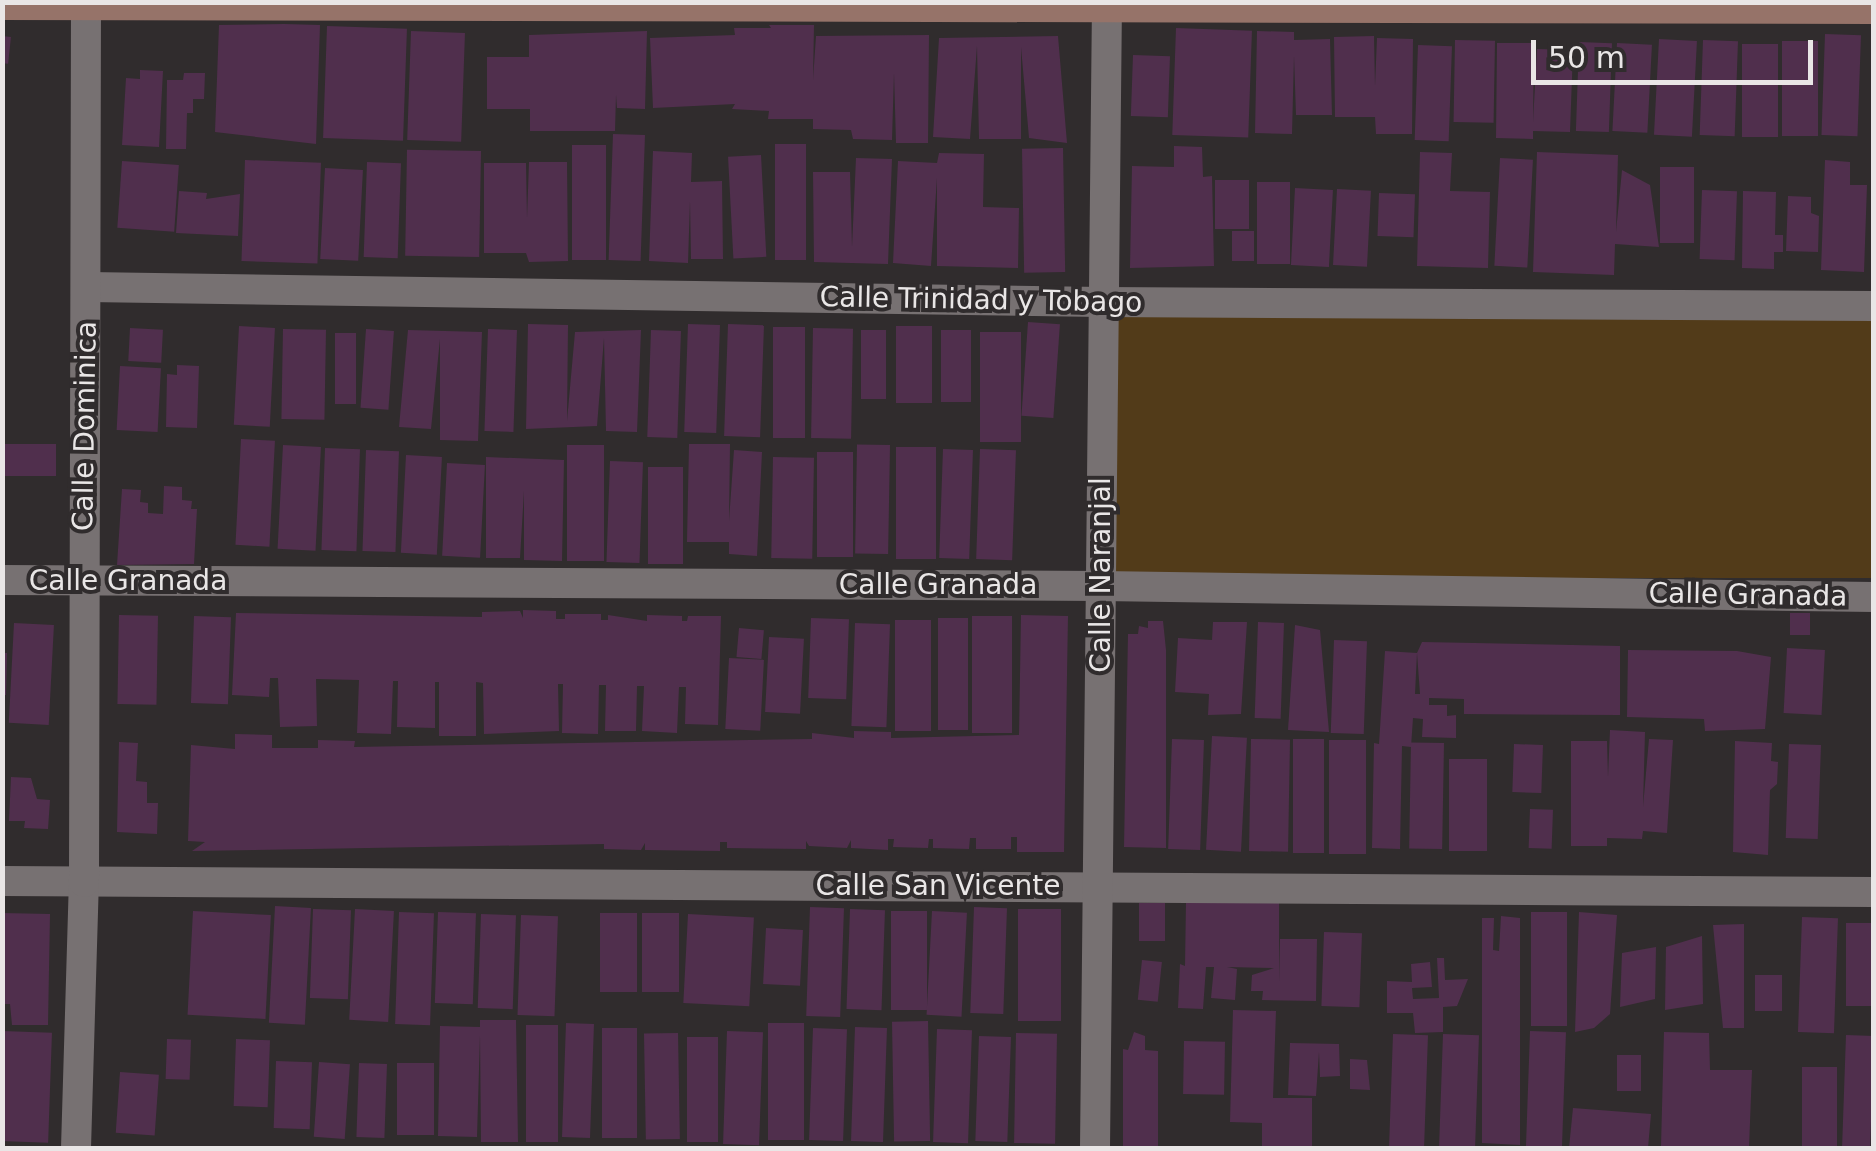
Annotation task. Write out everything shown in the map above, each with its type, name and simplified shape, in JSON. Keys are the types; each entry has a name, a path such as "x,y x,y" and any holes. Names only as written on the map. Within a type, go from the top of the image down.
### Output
{"street":[{"name":"Calle Dominica","path":"76,1148 84,882 81,580 88,287 86,4"},
{"path":"2,5 1874,9"},
{"name":"Calle Naranjal","path":"1095,1148 1108,6"},
{"name":"Calle Trinidad y Tobago","path":"88,287 1102,302 1874,306"},
{"name":"Calle Granada","path":"2,580 1101,586 1874,597"},
{"name":"Calle San Vicente","path":"2,881 1874,892"}],"shaded area":[{"path":"1115,315 1873,315 1873,578 1115,578"}],"building":[{"path":"219,25 320,25 316,144 215,132"},
{"path":"769,25 814,25 813,80 816,36 929,35 928,143 896,143 894,73 892,140 853,139 851,130 813,129 813,119 768,119 769,111 732,109 735,104 653,108 650,38 735,35 734,28 771,28"},
{"path":"327,26 407,29 403,141 323,138"},
{"path":"1176,28 1252,31 1248,138 1172,135"},
{"path":"411,31 465,33 461,142 407,140"},
{"path":"647,31 645,109 617,108 616,95 615,131 530,131 530,109 487,109 487,57 529,57 529,35"},
{"path":"1257,31 1294,32 1294,40 1330,39 1332,115 1296,115 1294,56 1292,134 1255,133"},
{"path":"1825,34 1861,35 1857,136 1821,135"},
{"path":"2,36 11,37 8,64 2,63"},
{"path":"1058,36 1067,143 1029,138 1021,47 1021,139 979,139 977,46 970,139 933,137 939,38"},
{"path":"1374,36 1375,86 1377,38 1413,39 1412,134 1376,134 1375,117 1335,117 1334,37"},
{"path":"1659,39 1697,41 1692,137 1654,135"},
{"path":"1455,40 1495,41 1494,123 1454,122"},
{"path":"1703,40 1738,41 1735,136 1700,135"},
{"path":"1782,41 1818,41 1818,136 1782,136"},
{"path":"1579,42 1612,43 1609,132 1576,131"},
{"path":"1497,43 1534,43 1533,122 1537,49 1573,50 1570,132 1533,131 1533,139 1496,138"},
{"path":"1617,43 1652,45 1647,133 1612,131"},
{"path":"1742,44 1778,44 1778,137 1742,137"},
{"path":"1418,45 1452,46 1449,141 1415,140"},
{"path":"1133,55 1170,56 1168,117 1131,116"},
{"path":"140,70 163,71 159,147 122,145 126,78 140,79"},
{"path":"184,73 205,73 204,99 193,99 193,113 187,113 186,149 166,149 167,80 183,80"},
{"path":"613,134 645,135 641,261 609,260"},
{"path":"775,144 806,144 806,260 775,260"},
{"path":"572,145 606,145 606,260 572,260"},
{"path":"1174,146 1202,147 1203,177 1212,176 1214,266 1130,268 1132,166 1174,167"},
{"path":"1063,148 1065,272 1024,273 1022,149"},
{"path":"407,150 481,151 479,257 405,256"},
{"path":"653,151 692,153 691,182 722,181 723,259 691,259 690,201 688,263 649,261"},
{"path":"1420,152 1452,153 1450,191 1490,192 1488,268 1417,266"},
{"path":"1537,152 1618,155 1616,232 1622,170 1650,185 1659,247 1615,244 1614,275 1533,272"},
{"path":"939,153 984,154 983,207 1019,208 1018,268 937,266 937,178 931,266 893,263 898,161 937,163"},
{"path":"761,155 766,257 733,259 728,157"},
{"path":"856,158 892,159 888,264 814,262 813,172 850,172 852,247"},
{"path":"1500,158 1533,160 1527,268 1494,266"},
{"path":"245,160 321,163 317,264 241,261"},
{"path":"1825,160 1850,162 1850,185 1867,185 1864,272 1821,270"},
{"path":"122,161 179,165 174,232 117,228"},
{"path":"367,162 401,163 398,258 364,257"},
{"path":"529,162 567,162 568,261 529,262 526,253 484,253 484,163 526,163 527,218"},
{"path":"1660,167 1694,167 1694,243 1660,243"},
{"path":"325,168 363,170 358,261 320,259"},
{"path":"1215,180 1249,180 1249,229 1215,229"},
{"path":"1257,182 1290,182 1290,264 1257,264"},
{"path":"1295,188 1333,190 1329,267 1291,265"},
{"path":"1337,189 1371,191 1367,267 1333,265"},
{"path":"1702,190 1737,191 1735,260 1700,259"},
{"path":"179,191 207,193 206,199 240,194 238,236 176,233"},
{"path":"1743,191 1776,192 1775,235 1783,235 1783,252 1774,252 1774,269 1742,268"},
{"path":"1379,193 1415,194 1413,237 1377,236"},
{"path":"1788,196 1811,197 1811,213 1819,216 1818,252 1786,251"},
{"path":"1232,231 1254,231 1254,261 1232,261"},
{"path":"1028,322 1060,324 1053,418 1021,416"},
{"path":"528,324 568,325 567,421 575,332 641,330 637,432 606,431 604,338 597,426 526,429"},
{"path":"688,324 720,325 716,433 684,432"},
{"path":"728,324 764,325 760,437 724,436"},
{"path":"239,326 275,328 270,427 234,425"},
{"path":"896,326 932,326 932,403 896,403"},
{"path":"773,327 805,327 805,438 773,438"},
{"path":"130,328 163,330 161,363 128,361"},
{"path":"813,328 853,329 851,439 811,438"},
{"path":"283,329 326,330 324,420 281,419"},
{"path":"366,329 394,331 388,410 360,408"},
{"path":"488,329 517,330 513,432 484,431"},
{"path":"408,330 482,332 478,441 440,440 440,339 431,429 399,427"},
{"path":"651,330 681,331 677,438 647,437"},
{"path":"861,330 886,330 886,399 861,399"},
{"path":"941,330 971,330 971,402 941,402"},
{"path":"980,332 1021,332 1021,442 980,442"},
{"path":"335,333 356,333 356,404 335,404"},
{"path":"177,365 199,366 197,428 166,427 167,374 177,375"},
{"path":"120,366 161,368 158,432 117,430"},
{"path":"241,439 275,441 269,547 235,545"},
{"path":"2,444 56,444 56,476 2,476"},
{"path":"689,444 730,444 729,521 734,450 762,452 757,556 729,554 729,542 687,542"},
{"path":"857,444 890,445 888,554 855,553"},
{"path":"283,445 321,447 316,551 278,549"},
{"path":"567,445 604,445 604,561 567,561"},
{"path":"896,447 936,447 936,559 896,559"},
{"path":"325,448 360,449 356,551 321,550"},
{"path":"943,449 973,450 969,559 939,558"},
{"path":"980,449 1016,450 1012,560 976,559"},
{"path":"366,450 399,451 395,552 362,551"},
{"path":"817,452 853,452 853,557 817,557"},
{"path":"406,455 442,457 437,555 401,553"},
{"path":"486,457 564,460 562,561 524,560 524,491 520,558 486,558"},
{"path":"773,457 814,458 812,559 771,558"},
{"path":"610,461 643,462 639,563 606,562"},
{"path":"447,463 485,465 480,558 442,556"},
{"path":"648,467 683,467 683,564 648,564"},
{"path":"164,486 182,487 182,500 192,501 191,509 197,509 194,564 117,565 122,489 141,490 140,502 148,503 148,513 163,514"},
{"path":"523,610 556,611 556,619 565,619 565,614 601,614 601,620 608,620 608,615 647,621 647,615 682,616 682,621 687,621 688,616 721,616 718,725 685,724 686,687 679,687 677,733 642,731 644,686 637,686 636,731 605,731 606,685 599,685 598,734 562,733 563,684 558,684 559,731 484,734 483,683 476,682 476,736 439,736 439,682 435,682 435,728 397,727 398,681 393,681 391,734 357,733 359,680 316,679 317,726 280,727 278,678 270,678 269,697 232,695 236,613 482,617 482,612 520,611 523,618"},
{"path":"1790,613 1810,613 1810,635 1790,635"},
{"path":"119,615 158,616 156,705 117,704"},
{"path":"1021,615 1068,616 1064,852 1017,852 1017,837 1011,837 1011,849 976,849 976,838 970,838 969,849 933,848 933,839 929,839 928,848 893,847 894,839 888,839 888,850 851,848 851,840 847,848 809,846 806,841 806,849 727,848 727,842 720,842 720,851 645,850 645,843 641,850 604,849 604,844 192,851 205,842 188,841 191,745 235,749 235,734 272,735 272,748 318,748 318,740 355,741 354,747 812,739 812,733 854,738 854,731 891,732 891,738 1019,735"},
{"path":"194,616 231,617 228,704 191,703"},
{"path":"972,616 1012,616 1012,733 972,733"},
{"path":"811,618 849,619 846,699 808,698"},
{"path":"938,618 968,618 968,730 938,730"},
{"path":"895,620 931,620 931,731 895,731"},
{"path":"1148,621 1163,621 1166,650 1166,848 1124,847 1128,634 1138,634 1139,626 1148,628"},
{"path":"1213,622 1247,622 1241,714 1208,715 1209,694 1175,692 1178,638 1212,640"},
{"path":"1258,622 1284,623 1281,719 1255,718"},
{"path":"14,623 54,625 49,725 9,723"},
{"path":"855,623 890,624 886,727 851,726"},
{"path":"1295,625 1320,630 1329,732 1288,730"},
{"path":"739,628 764,630 761,659 736,657"},
{"path":"769,637 804,639 800,714 765,712"},
{"path":"1334,640 1367,641 1364,734 1331,733"},
{"path":"1422,642 1620,646 1620,715 1464,714 1464,699 1429,698 1429,705 1447,705 1447,716 1456,715 1456,738 1422,737 1423,719 1413,718 1411,747 1402,746 1400,849 1372,848 1374,743 1379,744 1385,651 1417,653","holes":["1417,653 1420,694 1415,694"]},
{"path":"1787,648 1825,650 1822,715 1784,713"},
{"path":"1628,650 1737,651 1771,657 1765,729 1705,731 1704,719 1627,717"},
{"path":"3,653 7,653 6,695 3,695"},
{"path":"729,658 764,660 760,731 725,729"},
{"path":"1610,730 1645,732 1643,807 1649,739 1673,740 1667,833 1643,831 1642,839 1607,838 1607,846 1571,846 1571,741 1607,741 1608,777"},
{"path":"1212,736 1247,738 1241,852 1206,850"},
{"path":"1172,739 1204,740 1200,850 1168,849"},
{"path":"1251,739 1290,740 1288,852 1249,851"},
{"path":"1293,739 1324,739 1324,853 1293,853"},
{"path":"1329,740 1366,740 1366,854 1329,854"},
{"path":"1735,741 1772,743 1771,761 1778,762 1777,784 1770,790 1768,855 1733,852"},
{"path":"119,742 138,743 136,781 147,782 147,803 158,803 157,834 117,832"},
{"path":"1411,742 1444,743 1442,849 1409,848"},
{"path":"1514,744 1543,745 1541,793 1512,792"},
{"path":"1789,744 1821,745 1818,839 1786,838"},
{"path":"1449,759 1487,759 1487,851 1449,851"},
{"path":"11,777 31,778 37,799 50,800 48,829 24,828 25,821 9,821"},
{"path":"1530,809 1553,810 1552,849 1529,848"},
{"path":"1186,901 1279,903 1279,982 1280,939 1317,939 1316,1001 1262,1000 1263,991 1251,991 1252,975 1274,968 1227,967 1237,969 1235,1000 1211,998 1214,967 1206,967 1203,1009 1178,1008 1180,964 1185,966"},
{"path":"1139,903 1165,903 1165,941 1139,941"},
{"path":"275,906 311,908 305,1025 269,1023"},
{"path":"810,907 844,908 840,1017 806,1016"},
{"path":"974,907 1007,908 1003,1014 970,1013"},
{"path":"313,909 351,910 348,999 310,998"},
{"path":"355,909 394,911 388,1022 349,1020"},
{"path":"850,909 885,910 881,1010 847,1009"},
{"path":"1018,909 1061,909 1061,1021 1018,1021"},
{"path":"193,911 271,915 265,1019 188,1015"},
{"path":"891,911 927,911 927,1010 891,1010"},
{"path":"932,911 967,913 962,1017 927,1015"},
{"path":"399,912 434,913 430,1025 395,1024"},
{"path":"438,912 476,913 473,1004 435,1003"},
{"path":"1531,912 1567,912 1567,1026 1531,1026"},
{"path":"1579,912 1617,915 1610,1014 1594,1028 1575,1032"},
{"path":"2,913 50,914 48,1025 12,1025 10,1004 2,1004"},
{"path":"600,913 637,913 637,992 600,992"},
{"path":"642,913 679,913 679,992 642,992"},
{"path":"481,914 516,915 513,1009 478,1008"},
{"path":"688,914 754,917 749,1006 683,1003"},
{"path":"521,915 558,916 554,1016 518,1015"},
{"path":"1501,916 1520,918 1520,1145 1482,1143 1482,918 1494,918 1493,950 1499,951"},
{"path":"1802,917 1838,918 1834,1033 1798,1032"},
{"path":"1846,923 1874,923 1874,1006 1846,1006"},
{"path":"1744,924 1744,1028 1723,1028 1713,925"},
{"path":"766,928 803,930 800,986 763,984"},
{"path":"1324,932 1362,933 1359,1007 1321,1006"},
{"path":"1702,936 1703,1004 1665,1010 1666,947"},
{"path":"1656,947 1655,999 1620,1007 1622,953"},
{"path":"1437,958 1444,958 1445,980 1468,979 1457,1006 1443,1007 1443,1032 1415,1033 1413,1013 1387,1013 1387,981 1412,982 1411,964 1430,962 1432,987 1412,988 1413,999 1439,998"},
{"path":"1142,960 1162,962 1158,1002 1138,1000"},
{"path":"1755,975 1782,975 1782,1011 1755,1011"},
{"path":"1233,1010 1276,1011 1273,1098 1312,1098 1312,1148 1262,1148 1262,1123 1230,1122"},
{"path":"480,1020 516,1020 518,1142 481,1142 480,1035 477,1137 438,1136 440,1026 480,1027"},
{"path":"928,1021 930,1141 894,1142 892,1022"},
{"path":"566,1023 594,1024 590,1138 562,1137"},
{"path":"768,1023 804,1023 804,1140 768,1140"},
{"path":"526,1025 558,1025 558,1142 526,1142"},
{"path":"855,1027 887,1028 883,1142 851,1141"},
{"path":"602,1028 637,1028 637,1138 602,1138"},
{"path":"813,1028 847,1029 843,1141 809,1140"},
{"path":"937,1029 972,1030 968,1143 933,1142"},
{"path":"2,1031 52,1033 48,1143 2,1141"},
{"path":"727,1031 763,1032 759,1145 723,1144"},
{"path":"1530,1031 1566,1032 1562,1147 1526,1146"},
{"path":"1134,1032 1145,1036 1145,1050 1158,1051 1158,1148 1123,1148 1123,1049 1128,1050"},
{"path":"1664,1032 1709,1033 1710,1070 1752,1070 1749,1148 1661,1146"},
{"path":"678,1033 680,1139 646,1140 644,1034"},
{"path":"1016,1033 1057,1034 1055,1144 1014,1143"},
{"path":"1393,1034 1428,1035 1424,1148 1389,1148"},
{"path":"1443,1034 1479,1035 1475,1148 1439,1148"},
{"path":"1846,1035 1874,1036 1870,1148 1842,1148"},
{"path":"979,1036 1011,1037 1007,1142 975,1141"},
{"path":"687,1037 718,1037 718,1142 687,1142"},
{"path":"167,1039 191,1040 190,1080 166,1079"},
{"path":"236,1039 270,1040 268,1107 234,1106"},
{"path":"1184,1041 1225,1042 1224,1095 1183,1094"},
{"path":"1290,1043 1339,1044 1340,1076 1320,1077 1319,1052 1316,1096 1288,1095"},
{"path":"1617,1055 1641,1055 1641,1091 1617,1091"},
{"path":"1350,1059 1367,1060 1370,1090 1350,1089"},
{"path":"276,1061 312,1062 310,1129 274,1128"},
{"path":"319,1062 350,1064 345,1139 314,1137"},
{"path":"359,1063 387,1064 384,1138 356,1137"},
{"path":"397,1063 434,1063 434,1135 397,1135"},
{"path":"1802,1067 1837,1067 1837,1148 1802,1148"},
{"path":"120,1072 159,1075 155,1136 116,1133"},
{"path":"1573,1108 1651,1114 1648,1148 1569,1148"}]}
